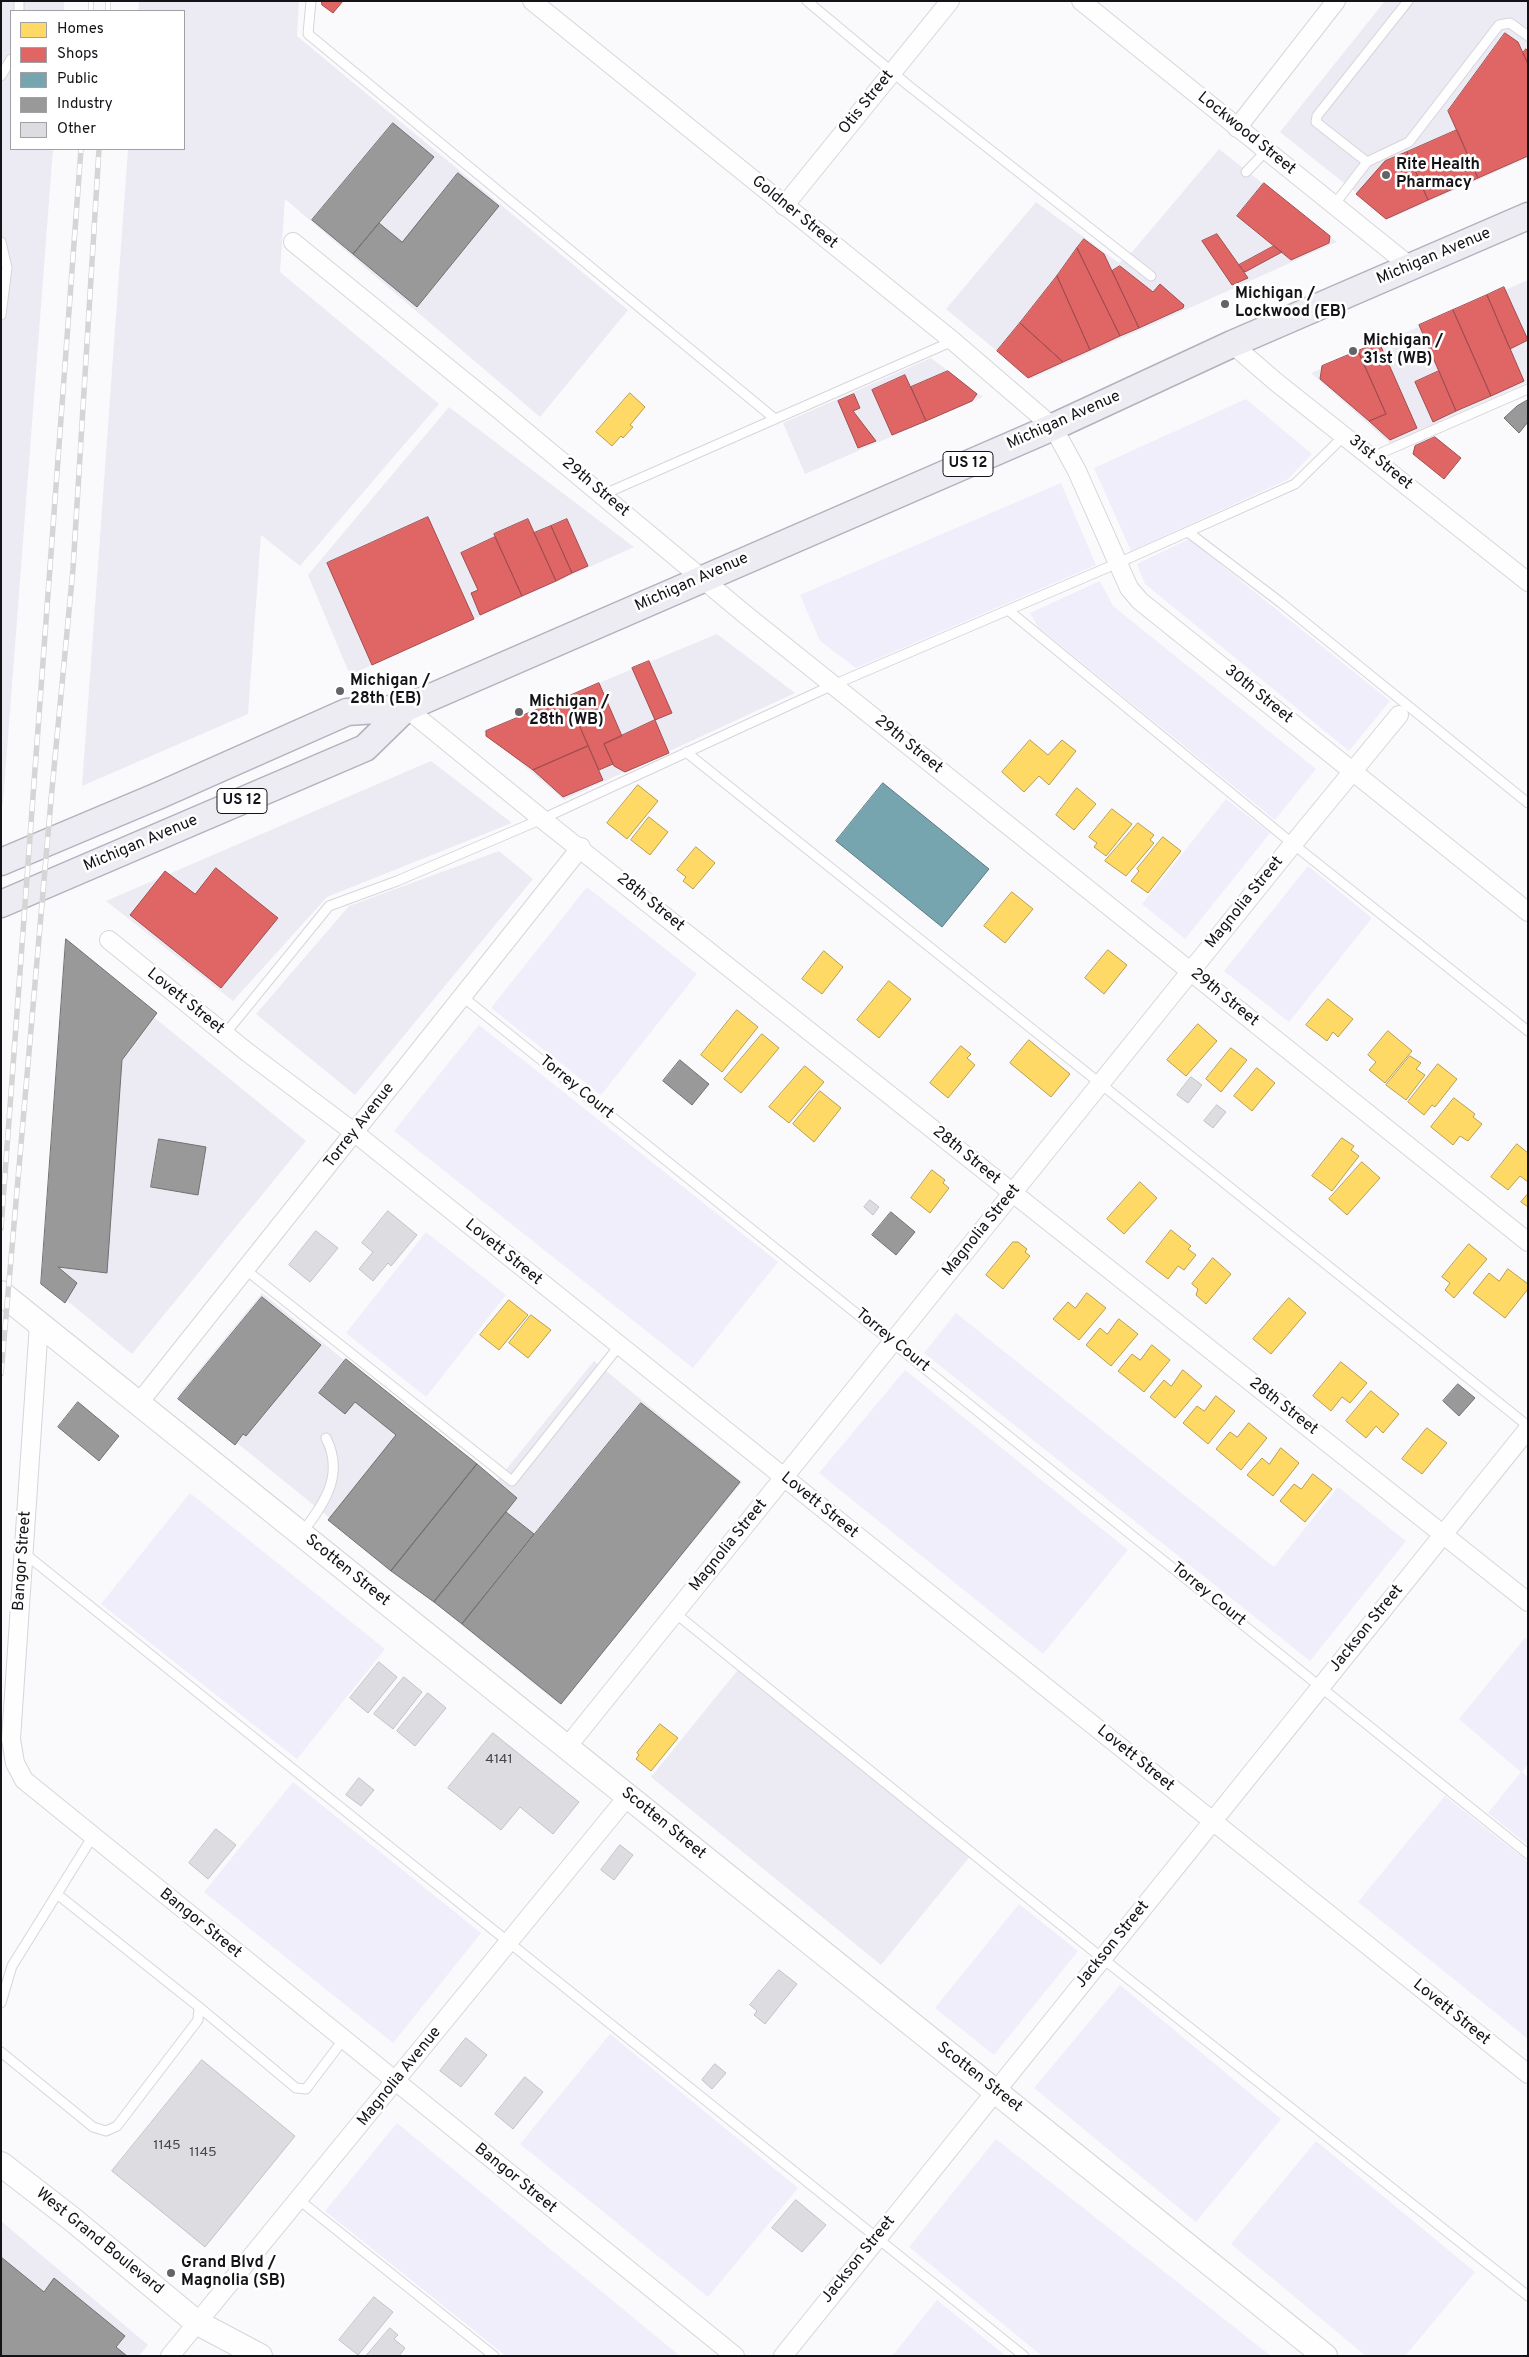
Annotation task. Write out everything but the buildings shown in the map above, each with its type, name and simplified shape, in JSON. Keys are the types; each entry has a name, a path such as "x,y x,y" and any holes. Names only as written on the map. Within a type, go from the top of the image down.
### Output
{"main road":[{"name":"Michigan Avenue","path":"1,862 160,795 347,712 406,708 1053,427 1232,344 1528,216"},
{"name":"Michigan Avenue","path":"1,904 365,748 406,708"}],"street":[{"name":"Goldner Street","path":"532,1 953,341 1053,427"},
{"name":"Otis Street","path":"784,206 950,1"},
{"name":"Lockwood Street","path":"1081,1 1411,267"},
{"path":"1237,128 1336,1"},
{"name":"29th Street","path":"293,242 833,685 1528,1242"},
{"name":"31st Street","path":"1232,344 1276,382 1528,582"},
{"name":"30th Street","path":"1053,427 1077,471 1129,588 1140,600 1528,912"},
{"name":"28th Street","path":"406,708 542,819 1528,1602"},
{"name":"Magnolia Street","path":"567,1747 1293,844 1399,716"},
{"name":"Torrey Avenue","path":"138,1404 580,848"},
{"name":"Lovett Street","path":"109,940 225,1034 355,1133 1528,2074"},
{"name":"Scotten Street","path":"1,1293 1325,2356"},
{"name":"Bangor Street","path":"39,1324 11,1739 12,1751 24,1780 735,2356"},
{"name":"Jackson Street","path":"783,2356 1528,1428"},
{"name":"Magnolia Avenue","path":"170,2356 628,1796"},
{"name":"West Grand Boulevard","path":"1,2164 72,2219 196,2322 260,2356"},
{"name":"West Grand Boulevard","path":"196,2322 221,2356"}],"lane":[{"path":"311,1 308,34 775,419"},
{"path":"807,1 893,72 1151,276"},
{"path":"1367,162 1316,122 1317,116 1408,1"},
{"path":"1334,205 1367,162 1409,142 1499,25 1510,23 1528,36"},
{"path":"1,76 10,61"},
{"path":"1246,172 1266,151"},
{"path":"1,242 7,268 1,315"},
{"path":"602,495 953,341"},
{"path":"1372,457 1528,389"},
{"path":"225,1034 329,906 397,881 542,819 833,685 1118,563 1295,484 1345,435"},
{"path":"1188,532 1280,602 1528,803"},
{"path":"1008,610 1293,844 1528,1031"},
{"path":"686,752 1528,1428"},
{"name":"Torrey Court","path":"463,997 1528,1854"},
{"path":"246,1270 512,1481 619,1346"},
{"path":"301,1534 318,1512 329,1490 335,1470 333,1452 326,1438"},
{"path":"24,1553 508,1943 878,2236 1024,2356"},
{"path":"675,1613 1102,1958 1528,2296"},
{"path":"1,2003 12,1966 93,1836"},
{"path":"57,1894 199,2007 296,2088 306,2089 343,2040"},
{"path":"1,2052 93,2127 106,2131 116,2126 198,2020 199,2007"},
{"path":"298,2199 494,2356"}],"shaded area":[{"path":"1,1 64,1 64,10 10,10 10,150 53,150 3,803 1,806"},
{"path":"139,1 299,1 297,36 628,310 540,417 285,199 280,272 439,404 300,566 261,535 248,714 82,786 128,150 185,150 185,10 138,10"},
{"path":"1385,1 1528,1 1528,158 1389,219 1280,132"},
{"path":"1219,149 1337,242 1031,379 946,309 1036,202 1119,263 1133,251"},
{"path":"1528,280 1528,382 1391,444 1311,373"},
{"path":"931,358 983,397 805,474 783,423"},
{"path":"1246,399 1312,454 1287,480 1131,551 1094,468"},
{"path":"449,407 634,547 350,675 308,575"},
{"path":"1061,483 1096,565 856,668 820,641 800,595"},
{"path":"1189,539 1390,701 1349,751 1145,584 1137,564"},
{"path":"1100,581 1113,606 1316,769 1275,820 1038,627 1030,613"},
{"path":"717,634 795,693 564,800 483,731"},
{"path":"431,761 512,823 327,897 233,1001 106,901"},
{"path":"1226,799 1270,833 1185,939 1142,904"},
{"path":"499,851 533,879 355,1095 256,1014 349,906"},
{"path":"1308,866 1372,918 1289,1022 1224,971"},
{"path":"587,887 697,974 601,1095 491,1008"},
{"path":"64,944 306,1141 132,1354 42,1280"},
{"path":"479,1025 778,1262 693,1368 394,1131"},
{"path":"426,1232 506,1295 426,1397 346,1333"},
{"path":"262,1293 495,1483 594,1361 742,1482 560,1705 178,1395"},
{"path":"956,1313 1274,1567 1338,1487 1406,1541 1310,1661 924,1353"},
{"path":"905,1370 1128,1550 1043,1654 819,1473"},
{"path":"190,1493 385,1649 297,1759 101,1604"},
{"path":"1525,1638 1528,1640 1528,1764 1522,1772 1528,1777 1528,1845 1488,1813 1521,1772 1459,1719"},
{"path":"741,1666 972,1854 881,1965 651,1777"},
{"path":"293,1782 481,1933 393,2043 204,1892"},
{"path":"1445,1796 1528,1862 1528,2039 1358,1902"},
{"path":"1019,1904 1078,1951 994,2055 935,2008"},
{"path":"1120,1985 1281,2119 1196,2222 1034,2088"},
{"path":"610,2034 798,2188 708,2297 520,2144"},
{"path":"397,2123 680,2356 506,2356 325,2211"},
{"path":"996,2139 1271,2356 1042,2356 909,2247"},
{"path":"1316,2141 1475,2272 1405,2356 1366,2356 1231,2244"},
{"path":"1,2221 148,2345 139,2356 1,2356"},
{"path":"937,2300 1006,2356 892,2356"}],"railway":[{"path":"91,1 91,10"},
{"path":"108,1 108,10"},
{"path":"1,1228 81,150"},
{"path":"1,1374 73,569 99,150"}],"place":[{"name":"Rite Health Pharmacy","path":"1386,175"},
{"name":"Michigan / Lockwood (EB)","path":"1225,304"},
{"name":"Michigan / 31st (WB)","path":"1353,351"},
{"name":"Michigan / 28th (EB)","path":"340,691"},
{"name":"Michigan / 28th (WB)","path":"519,712"},
{"name":"Grand Blvd / Magnolia (SB)","path":"171,2273"}]}
